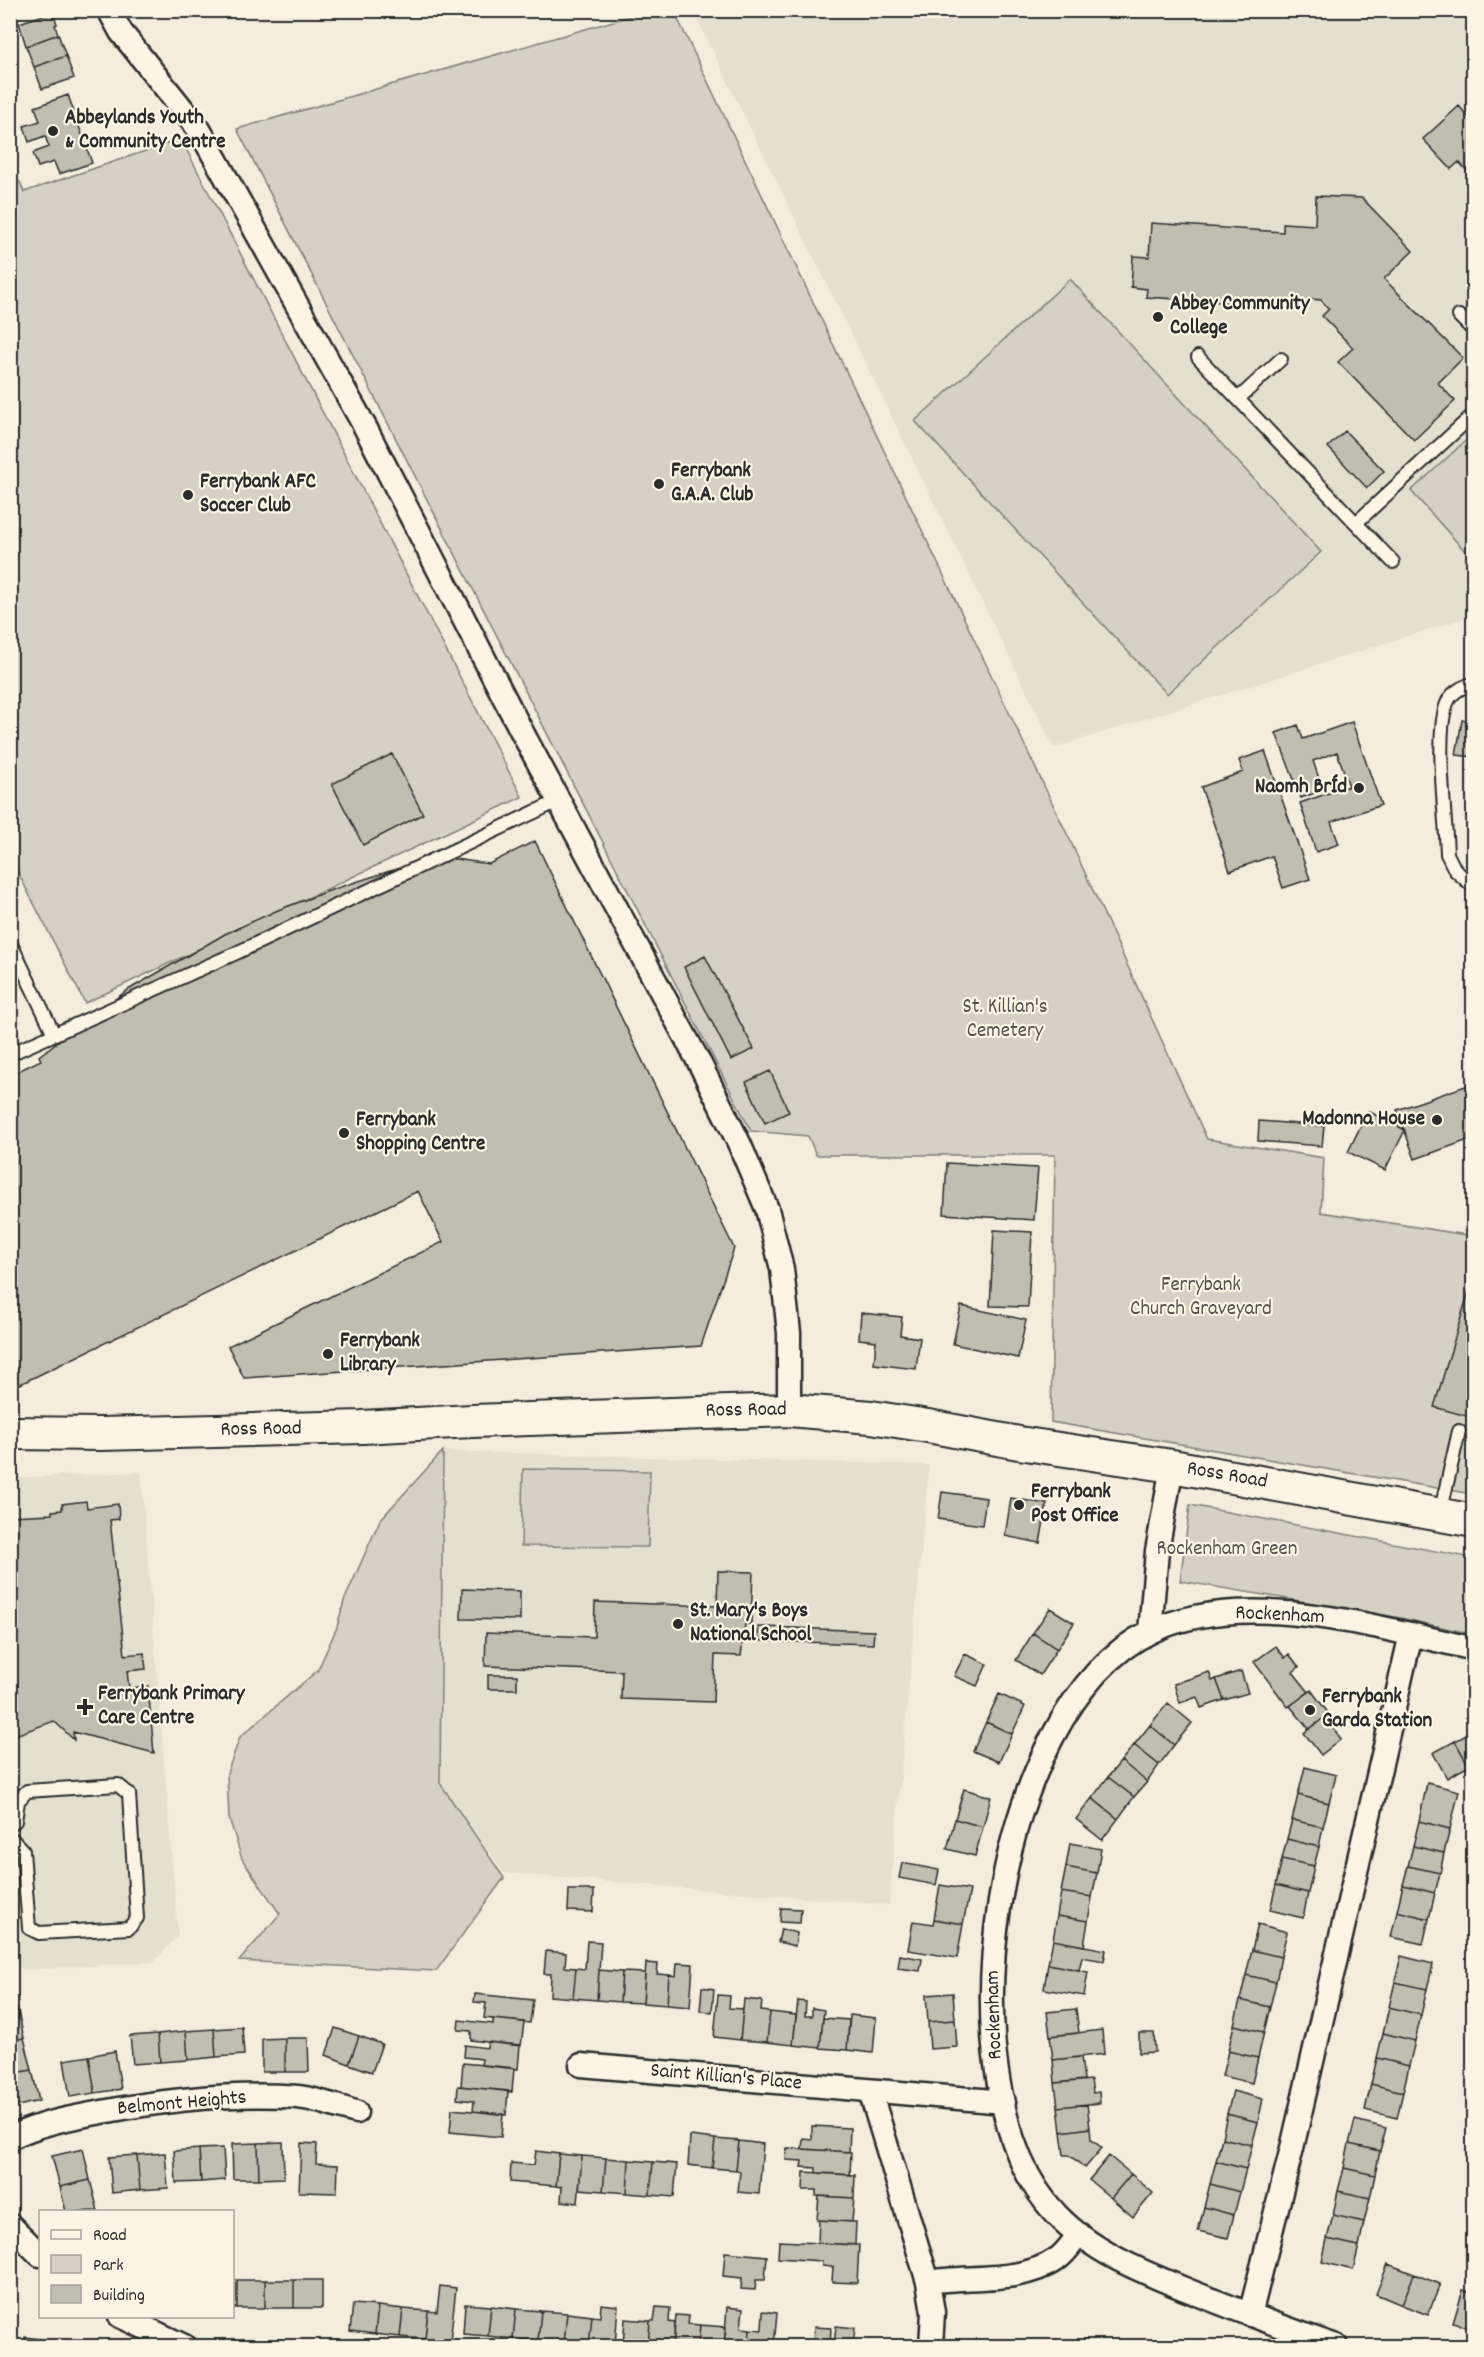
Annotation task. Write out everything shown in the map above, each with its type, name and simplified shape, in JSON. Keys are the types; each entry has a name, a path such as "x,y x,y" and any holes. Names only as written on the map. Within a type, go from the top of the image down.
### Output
{"main road":[{"name":"Ross Road","path":"10,1433 101,1434 362,1427 789,1410 871,1417 1019,1443 1172,1466 1473,1521"}],"street":[{"path":"109,10 120,32 200,131 365,427 558,801 701,1066 761,1192 775,1237 786,1296 789,1333 789,1410"},
{"path":"1150,1632 1155,1561 1172,1466"},
{"name":"Rockenham","path":"1336,2346 1137,2268 1079,2234 1055,2214 1034,2187 1017,2148 1004,2103 993,2034 992,1966 1002,1892 1025,1804 1046,1749 1077,1694 1122,1649 1150,1632 1185,1620 1234,1613 1304,1614 1410,1634 1473,1649"},
{"path":"1250,2314 1293,2148 1410,1634"},
{"name":"Saint Killian's Place","path":"581,2065 1004,2103"},
{"path":"870,2091 928,2282 933,2312 931,2346"},
{"name":"Belmont Heights","path":"10,2138 31,2127 88,2114 154,2102 223,2096 300,2097 356,2112"},
{"path":"10,2225 39,2254"},
{"path":"928,2282 998,2277 1035,2269 1057,2260 1079,2234"},
{"path":"124,2318 184,2346"}],"lane":[{"path":"1459,316 1473,331"},
{"path":"1198,357 1393,562"},
{"path":"1239,399 1281,359"},
{"path":"1356,523 1473,414"},
{"path":"1473,683 1460,687 1448,700 1441,727 1447,854 1455,870 1473,887"},
{"path":"10,1054 234,954 558,801"},
{"path":"10,942 54,1034"},
{"path":"1440,1515 1459,1431"},
{"path":"10,1825 15,1821 18,1801 27,1791 118,1785 129,1794 137,1918 129,1928 39,1933 28,1928 23,1851 10,1837"}],"shaded area":[{"name":"Abbey Community College","path":"705,10 1473,11 1473,618 1465,618 1054,748 695,15"},
{"name":"St. Mary's Boys National School","path":"443,1451 929,1465 889,1905 504,1873 440,1783"},
{"name":"Ferrybank Primary Care Centre","path":"141,1472 178,1936 154,1962 23,1970 11,1960 10,1478"}],"green space":[{"name":"Ferrybank G.A.A. Club","path":"648,11 674,11 1069,838 1207,1139 1324,1158 1321,1212 1473,1236 1473,1494 1051,1422 1055,1155 816,1155 808,1136 751,1131 237,129"},
{"name":"Ferrybank AFC Soccer Club","path":"181,139 522,797 85,1003 11,859 11,185 20,182 24,192"},
{"path":"1070,279 1321,552 1167,694 915,421"},
{"path":"1473,434 1473,560 1411,491"},
{"path":"443,1451 440,1783 504,1878 436,1971 239,1961 280,1914 242,1859 229,1818 227,1773 240,1737 318,1670 337,1627 344,1601 380,1520"},
{"path":"523,1469 650,1471 648,1547 521,1546"},
{"name":"Rockenham Green","path":"1190,1505 1473,1558 1473,1634 1396,1617 1180,1581"}],"building":[{"path":"53,12 58,34 26,46 19,23"},
{"path":"58,34 66,56 34,67 26,46"},
{"path":"66,56 74,78 42,89 34,67"},
{"name":"Abbeylands Youth & Community Centre","path":"68,95 92,163 59,174 54,162 38,167 33,153 49,147 45,136 29,142 24,126 40,121 35,107"},
{"path":"1459,106 1470,119 1474,116 1474,179 1459,162 1451,169 1423,139"},
{"path":"1316,196 1362,198 1413,251 1384,279 1463,358 1438,383 1455,401 1414,440 1338,362 1353,348 1322,316 1329,309 1321,300 1310,299 1310,303 1281,301 1281,306 1146,297 1147,289 1131,287 1133,256 1149,257 1151,223 1283,232 1283,223 1315,225"},
{"path":"1345,431 1384,471 1367,488 1328,447"},
{"path":"1462,720 1474,720 1474,757 1456,755"},
{"name":"Naomh BrÍd","path":"1352,722 1381,805 1331,822 1339,844 1316,852 1300,803 1349,786 1337,752 1313,761 1323,790 1301,798 1276,733 1298,725 1303,739"},
{"path":"1265,751 1310,879 1283,888 1272,856 1230,871 1201,787 1243,772 1239,760"},
{"path":"392,754 423,814 363,845 332,784"},
{"name":"Ferrybank Shopping Centre","path":"535,841 734,1248 701,1346 244,1378 228,1346 443,1242 418,1191 10,1389 10,1075 41,1060 39,1056 128,990 225,934 278,910 390,871 448,858 489,864"},
{"path":"705,956 754,1049 731,1060 684,967"},
{"path":"770,1071 789,1112 765,1123 746,1082"},
{"name":"Madonna House","path":"1474,1083 1474,1138 1415,1159 1397,1110"},
{"path":"1368,1111 1405,1130 1385,1170 1348,1152"},
{"path":"1259,1121 1324,1126 1322,1146 1258,1141"},
{"path":"947,1163 1038,1168 1034,1220 944,1214"},
{"path":"994,1230 1032,1232 1028,1307 990,1306"},
{"path":"1474,1274 1474,1418 1434,1407"},
{"path":"961,1306 1026,1320 1018,1358 953,1344"},
{"path":"861,1313 902,1317 900,1335 920,1338 916,1369 874,1364 876,1341 859,1339"},
{"path":"942,1492 986,1498 982,1525 938,1519"},
{"path":"1011,1498 1047,1504 1040,1543 1005,1536"},
{"path":"86,1501 87,1508 118,1504 119,1519 110,1520 125,1655 144,1653 146,1669 127,1671 129,1688 148,1686 154,1753 73,1732 74,1740 54,1721 10,1737 10,1623 13,1623 10,1605 10,1516 52,1514 52,1511 62,1510 62,1504"},
{"path":"718,1571 753,1572 751,1624 745,1624 741,1656 715,1655 713,1702 621,1699 622,1671 485,1666 486,1633 594,1637 595,1602 717,1606"},
{"path":"462,1589 520,1591 520,1620 461,1619"},
{"path":"1050,1608 1074,1623 1057,1649 1033,1633"},
{"path":"758,1627 765,1627 764,1641 758,1640"},
{"path":"765,1627 874,1631 873,1644 764,1641"},
{"path":"1033,1633 1057,1649 1040,1675 1016,1660"},
{"path":"1276,1646 1285,1658 1289,1654 1299,1667 1293,1672 1309,1692 1288,1707 1254,1662"},
{"path":"965,1654 987,1664 977,1686 954,1676"},
{"path":"1241,1671 1248,1693 1224,1700 1216,1679"},
{"path":"1209,1672 1212,1681 1216,1679 1224,1700 1201,1708 1197,1697 1180,1703 1174,1684"},
{"path":"488,1675 517,1675 517,1689 488,1689"},
{"name":"Ferrybank Garda Station","path":"1311,1690 1329,1714 1309,1729 1290,1706"},
{"path":"999,1694 1025,1706 1012,1734 986,1722"},
{"path":"1168,1703 1192,1723 1174,1745 1150,1725"},
{"path":"1325,1717 1341,1739 1321,1755 1304,1733"},
{"path":"986,1722 1012,1734 999,1762 973,1751"},
{"path":"1150,1725 1174,1745 1159,1765 1134,1745"},
{"path":"1474,1731 1474,1764 1469,1766 1455,1741"},
{"path":"1455,1741 1469,1766 1447,1778 1433,1753"},
{"path":"1134,1745 1159,1765 1147,1782 1121,1761"},
{"path":"1121,1761 1147,1782 1134,1797 1108,1777"},
{"path":"1305,1767 1336,1775 1329,1803 1298,1795"},
{"path":"1108,1777 1134,1797 1118,1819 1092,1798"},
{"path":"1427,1783 1459,1791 1450,1829 1419,1821"},
{"path":"964,1789 991,1797 983,1827 955,1819"},
{"path":"1298,1795 1329,1803 1323,1827 1292,1820"},
{"path":"1092,1798 1118,1819 1102,1840 1076,1819"},
{"path":"955,1819 983,1827 975,1856 947,1849"},
{"path":"1292,1820 1323,1827 1319,1847 1287,1839"},
{"path":"1419,1821 1450,1829 1444,1853 1413,1846"},
{"path":"1287,1839 1319,1847 1314,1866 1282,1859"},
{"path":"1070,1843 1101,1849 1097,1873 1066,1867"},
{"path":"1413,1846 1444,1853 1440,1873 1408,1866"},
{"path":"1282,1859 1314,1866 1308,1893 1276,1885"},
{"path":"902,1863 939,1870 936,1885 899,1878"},
{"path":"1408,1866 1440,1873 1435,1893 1403,1885"},
{"path":"1066,1867 1097,1873 1092,1897 1061,1892"},
{"path":"940,1885 970,1890 963,1924 934,1919"},
{"path":"1276,1885 1308,1893 1303,1918 1270,1910"},
{"path":"1403,1885 1435,1893 1429,1919 1397,1911"},
{"path":"569,1890 594,1890 593,1912 568,1911"},
{"path":"1061,1892 1092,1897 1088,1921 1057,1916"},
{"path":"781,1908 801,1909 800,1923 780,1922"},
{"path":"1397,1911 1429,1919 1423,1944 1391,1937"},
{"path":"1057,1916 1088,1921 1084,1946 1053,1940"},
{"path":"934,1919 963,1924 957,1958 908,1950 913,1921 933,1924"},
{"path":"1258,1924 1287,1932 1281,1957 1252,1950"},
{"path":"781,1929 797,1933 795,1946 778,1942"},
{"path":"1053,1940 1106,1950 1104,1961 1082,1957 1079,1970 1048,1964"},
{"path":"587,1941 601,1942 597,2000 573,1998 576,1968 585,1969"},
{"path":"1252,1950 1281,1957 1276,1982 1246,1975"},
{"path":"546,1951 566,1953 565,1967 576,1968 573,1998 550,1996 551,1974 544,1974"},
{"path":"900,1955 922,1959 920,1971 898,1968"},
{"path":"1401,1956 1433,1964 1427,1989 1395,1982"},
{"path":"646,1963 658,1964 657,1974 669,1975 667,2005 643,2003"},
{"path":"677,1963 693,1964 690,2007 667,2005 669,1975 676,1976"},
{"path":"1048,1964 1088,1972 1084,1996 1044,1989"},
{"path":"599,1970 622,1972 620,2002 597,2000"},
{"path":"622,1972 645,1973 643,2003 620,2002"},
{"path":"1246,1975 1276,1982 1270,2007 1240,2000"},
{"path":"1395,1982 1427,1989 1421,2015 1389,2007"},
{"path":"702,1987 714,1989 712,2012 700,2011"},
{"path":"953,1993 955,2020 928,2022 926,1995"},
{"path":"475,1994 533,2000 530,2023 484,2018 486,2003 474,2002"},
{"path":"718,1995 730,1996 729,2008 743,2009 740,2040 714,2037"},
{"path":"744,1999 762,2001 761,2011 770,2012 767,2042 740,2040"},
{"path":"1240,2000 1270,2007 1264,2032 1234,2025"},
{"path":"798,2001 806,2002 805,2016 812,2016 812,2008 824,2010 820,2048 793,2045"},
{"path":"17,2007 24,2038 10,2041 10,2008"},
{"path":"1389,2007 1421,2015 1415,2041 1383,2033"},
{"path":"1076,2009 1079,2033 1050,2036 1047,2012"},
{"path":"770,2012 796,2015 793,2045 767,2042"},
{"path":"850,2015 876,2018 873,2053 847,2050"},
{"path":"823,2018 849,2020 847,2050 820,2048"},
{"path":"493,2019 524,2022 521,2046 471,2040 471,2031 458,2030 459,2020 493,2024"},
{"path":"955,2020 957,2047 930,2049 928,2022"},
{"path":"1234,2025 1264,2032 1258,2058 1228,2051"},
{"path":"242,2027 244,2055 216,2057 214,2029"},
{"path":"335,2028 359,2036 349,2064 326,2055"},
{"path":"214,2029 216,2057 188,2060 186,2031"},
{"path":"1102,2030 1104,2054 1053,2060 1050,2036"},
{"path":"186,2031 188,2060 160,2062 158,2034"},
{"path":"1139,2033 1154,2033 1155,2052 1139,2053"},
{"path":"1383,2033 1415,2041 1409,2066 1377,2058"},
{"path":"158,2034 160,2062 133,2064 130,2036"},
{"path":"359,2036 382,2044 372,2072 349,2064"},
{"path":"24,2038 32,2070 10,2074 10,2041"},
{"path":"285,2038 285,2072 262,2072 262,2039"},
{"path":"285,2038 308,2038 309,2072 285,2072"},
{"path":"488,2042 520,2045 518,2069 481,2065 482,2059 464,2057 465,2045 487,2048"},
{"path":"115,2051 121,2089 95,2093 89,2056"},
{"path":"1228,2051 1258,2058 1252,2083 1222,2076"},
{"path":"89,2056 95,2093 70,2097 64,2060"},
{"path":"1081,2057 1084,2080 1055,2083 1053,2060"},
{"path":"1377,2058 1409,2066 1403,2092 1371,2084"},
{"path":"463,2063 514,2068 512,2092 461,2086"},
{"path":"32,2070 39,2101 10,2108 10,2074"},
{"path":"1091,2080 1093,2093 1099,2092 1100,2103 1058,2107 1055,2083"},
{"path":"1371,2084 1403,2092 1397,2118 1365,2110"},
{"path":"458,2086 508,2091 506,2115 473,2111 474,2101 457,2099"},
{"path":"1233,2091 1263,2099 1258,2122 1227,2114"},
{"path":"1087,2104 1090,2128 1061,2132 1058,2107"},
{"path":"452,2109 503,2114 501,2137 450,2132"},
{"path":"1227,2114 1258,2122 1252,2145 1222,2138"},
{"path":"1355,2120 1386,2128 1380,2151 1349,2144"},
{"path":"812,2126 850,2128 849,2152 802,2149 803,2138 812,2139"},
{"path":"1090,2128 1091,2139 1102,2148 1085,2168 1069,2155 1064,2155 1061,2132"},
{"path":"690,2136 715,2139 712,2168 688,2165"},
{"path":"1222,2138 1252,2145 1246,2169 1216,2161"},
{"path":"715,2139 739,2141 736,2170 712,2168"},
{"path":"739,2141 763,2144 759,2194 738,2192 740,2171 736,2170"},
{"path":"283,2142 284,2178 259,2179 258,2143"},
{"path":"258,2143 259,2179 233,2179 232,2144"},
{"path":"301,2143 317,2144 316,2164 338,2165 337,2193 299,2192"},
{"path":"1349,2144 1380,2151 1375,2175 1344,2168"},
{"path":"223,2148 225,2180 201,2182 199,2149"},
{"path":"787,2148 851,2152 850,2175 816,2173 816,2168 801,2167 802,2161 786,2160"},
{"path":"83,2149 90,2180 60,2187 52,2156"},
{"path":"199,2149 201,2182 176,2183 174,2151"},
{"path":"536,2151 559,2154 556,2186 510,2182 511,2163 534,2165"},
{"path":"165,2153 168,2188 140,2190 137,2155"},
{"path":"559,2154 582,2156 578,2203 561,2201 562,2187 556,2186"},
{"path":"137,2155 140,2190 112,2193 109,2157"},
{"path":"582,2156 606,2158 603,2191 579,2189"},
{"path":"1109,2156 1131,2174 1111,2198 1089,2180"},
{"path":"606,2158 629,2160 627,2193 603,2191"},
{"path":"629,2160 653,2162 650,2195 627,2193"},
{"path":"1216,2161 1246,2169 1240,2192 1210,2184"},
{"path":"653,2162 677,2164 674,2197 650,2195"},
{"path":"1344,2168 1375,2175 1370,2198 1338,2191"},
{"path":"804,2172 855,2175 854,2198 816,2196 816,2190 803,2190"},
{"path":"1131,2174 1153,2193 1133,2217 1111,2198"},
{"path":"90,2180 98,2210 66,2210 60,2187"},
{"path":"1210,2184 1240,2192 1234,2215 1204,2207"},
{"path":"1338,2191 1370,2198 1364,2222 1333,2215"},
{"path":"819,2196 854,2198 852,2222 817,2220"},
{"path":"1204,2207 1234,2215 1228,2238 1198,2231"},
{"path":"1333,2215 1364,2222 1359,2246 1327,2239"},
{"path":"819,2220 856,2222 855,2245 818,2243"},
{"path":"1327,2239 1359,2246 1353,2270 1322,2262"},
{"path":"779,2241 859,2245 857,2283 832,2282 833,2267 822,2266 822,2261 778,2258"},
{"path":"725,2252 767,2256 765,2280 756,2280 755,2290 741,2289 742,2278 723,2276"},
{"path":"1388,2264 1414,2274 1402,2305 1376,2294"},
{"path":"1414,2274 1440,2284 1428,2315 1402,2305"},
{"path":"234,2280 237,2280 237,2308 234,2308"},
{"path":"237,2280 265,2280 265,2308 237,2308"},
{"path":"265,2280 294,2280 294,2308 265,2308"},
{"path":"294,2280 322,2280 322,2308 294,2308"},
{"path":"440,2286 456,2288 450,2342 425,2339 428,2311 437,2312"},
{"path":"1463,2290 1474,2293 1474,2329 1453,2323"},
{"path":"353,2304 378,2306 375,2334 350,2331"},
{"path":"465,2304 491,2306 488,2336 463,2334"},
{"path":"601,2304 618,2306 615,2346 589,2346 592,2316 600,2317"},
{"path":"378,2306 403,2309 400,2337 375,2334"},
{"path":"491,2306 516,2309 513,2339 488,2336"},
{"path":"656,2307 670,2308 669,2322 675,2323 673,2346 648,2346 650,2321 654,2321"},
{"path":"727,2307 743,2309 741,2328 750,2329 749,2346 724,2346"},
{"path":"403,2309 428,2311 425,2339 400,2337"},
{"path":"516,2309 541,2311 538,2341 513,2339"},
{"path":"541,2311 567,2313 564,2343 538,2341"},
{"path":"763,2311 777,2313 774,2346 749,2346 750,2329 762,2330"},
{"path":"567,2313 592,2316 589,2346 564,2343"},
{"path":"676,2315 689,2316 688,2324 700,2325 698,2346 673,2346"},
{"path":"625,2319 650,2321 648,2346 623,2346"},
{"path":"700,2325 726,2327 724,2346 698,2346"},
{"path":"836,2326 855,2328 853,2346 834,2346"},
{"path":"814,2327 831,2328 830,2346 813,2346"},
{"path":"25,2337 53,2341 52,2346 23,2346"},
{"path":"53,2341 82,2345 52,2346"}],"place":[{"name":"Abbeylands Youth & Community Centre","path":"53,131"},
{"name":"Abbey Community College","path":"1158,317"},
{"name":"Ferrybank G.A.A. Club","path":"659,484"},
{"name":"Ferrybank AFC Soccer Club","path":"188,495"},
{"name":"Naomh BrÍd","path":"1359,788"},
{"name":"Madonna House","path":"1437,1120"},
{"name":"Ferrybank Shopping Centre","path":"344,1133"},
{"name":"Ferrybank Library","path":"328,1354"},
{"name":"Ferrybank Post Office","path":"1019,1505"},
{"name":"St. Mary's Boys National School","path":"678,1624"},
{"name":"Ferrybank Primary Care Centre","path":"85,1707"},
{"name":"Ferrybank Garda Station","path":"1310,1710"}],"park label":[{"name":"St. Killian's Cemetery","path":"1005,1020"},
{"name":"Ferrybank Church Graveyard","path":"1201,1298"}]}
